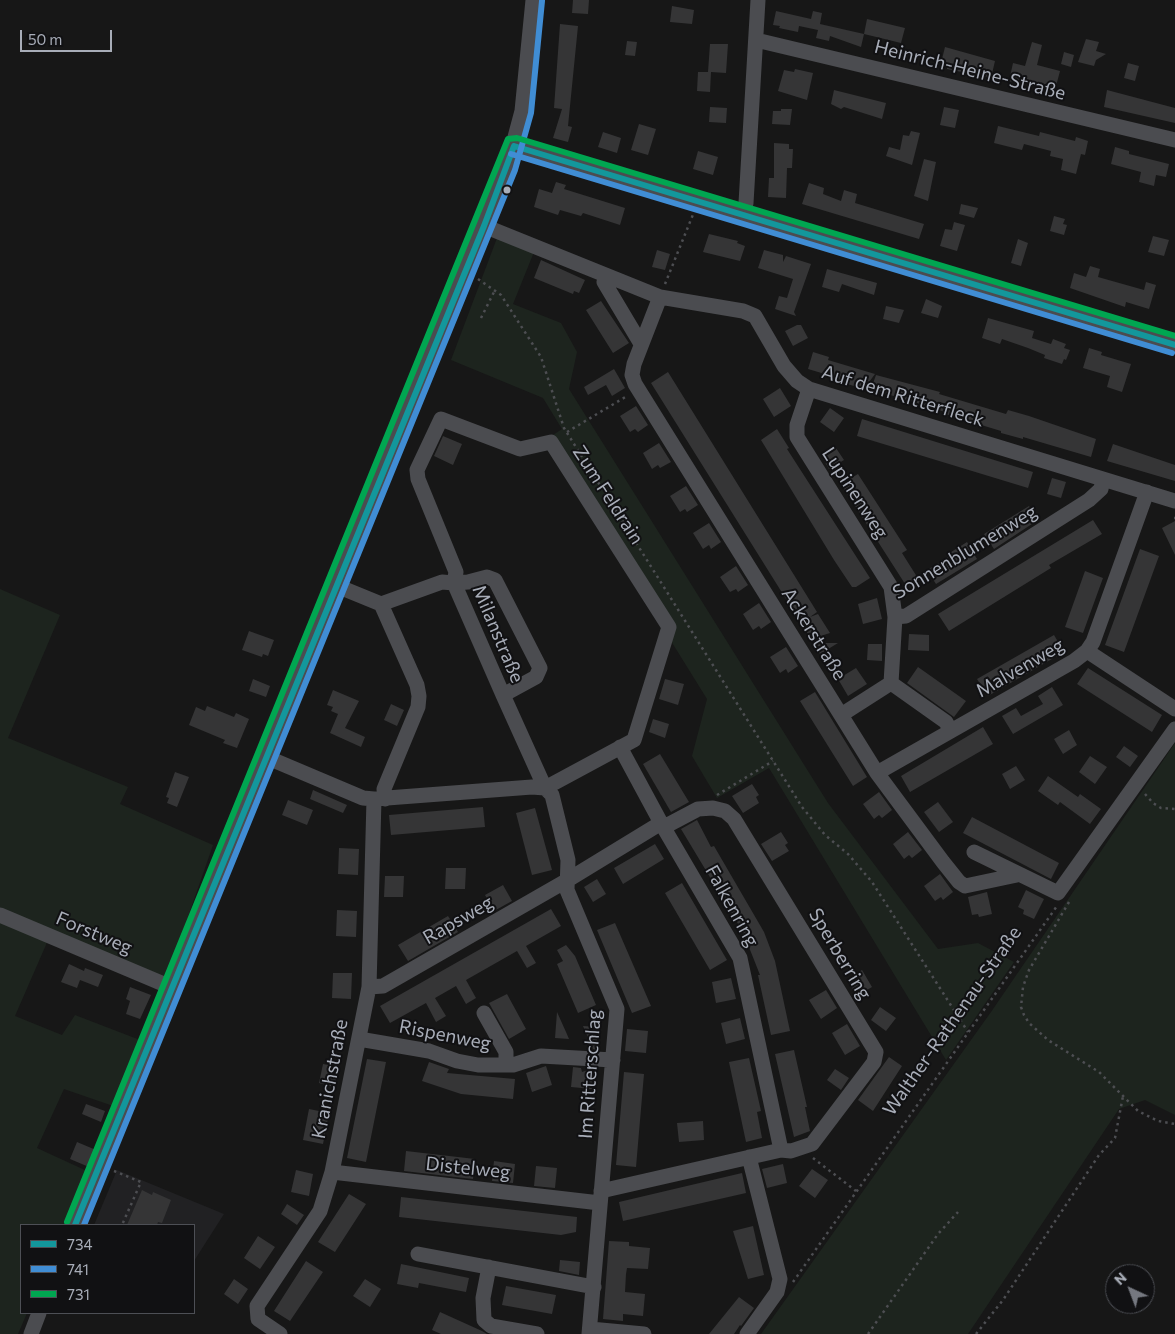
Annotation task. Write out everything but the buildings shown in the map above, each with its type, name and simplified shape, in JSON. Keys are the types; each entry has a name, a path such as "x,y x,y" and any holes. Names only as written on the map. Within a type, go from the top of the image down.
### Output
{"street":[{"path":"75,1224 484,226 514,146 525,88 533,0"},
{"path":"743,214 746,203 758,0"},
{"name":"Heinrich-Heine-Straße","path":"756,40 1175,140"},
{"path":"514,146 1175,345"},
{"name":"Auf dem Ritterfleck","path":"484,226 660,297 743,311 755,316 784,366 797,381 809,389 1103,479 1124,493 1147,492 1175,501"},
{"path":"606,276 604,282 641,344"},
{"name":"Ackerstraße","path":"660,297 641,344 632,375 638,389 877,773 959,882 965,886 1017,875"},
{"name":"Lupinenweg","path":"809,389 797,425 797,437 892,587 895,617"},
{"name":"Zum Feldrain","path":"454,583 456,572 417,475 417,470 441,419 520,450 551,442 669,628 634,740 620,747"},
{"name":"Sonnenblumenweg","path":"891,683 895,617 906,616 1095,496 1101,489 1103,479"},
{"name":"Malvenweg","path":"877,773 1074,661 1087,651 1093,642 1147,492"},
{"path":"454,583 487,577 495,580 540,668 536,677 503,696"},
{"name":"Milanstraße","path":"381,604 442,582 454,583 545,788"},
{"path":"337,586 381,604"},
{"name":"Kranichstraße","path":"280,1334 258,1319 257,1306 320,1211 332,1172 369,987 380,799 418,707 417,685 381,604"},
{"path":"1087,651 1175,709"},
{"path":"841,715 891,683 946,722 950,730"},
{"path":"974,852 1064,897 1175,729"},
{"path":"266,757 363,798 380,799 532,787 545,788 620,747"},
{"name":"Falkenring","path":"620,747 740,958 781,1150"},
{"name":"Im Ritterschlag","path":"545,788 552,796 568,860 566,881 570,900 618,1009 590,1332"},
{"name":"Sperberring","path":"663,825 698,809 713,808 725,811 734,819 876,1052 874,1062 820,1136 812,1144 802,1148"},
{"path":"566,881 663,825"},
{"name":"Rapsweg","path":"369,987 383,986 566,881"},
{"name":"Forstweg","path":"0,914 173,988"},
{"path":"484,1014 506,1052 506,1065"},
{"name":"Rispenweg","path":"359,1039 429,1051 467,1063 506,1065 541,1056 613,1060"},
{"path":"601,1197 749,1157 781,1150 791,1151 802,1148"},
{"path":"747,1334 777,1292 780,1279 749,1157"},
{"name":"Distelweg","path":"332,1172 601,1197"},
{"path":"418,1254 594,1287"},
{"path":"489,1267 482,1298 484,1320 491,1326 537,1334"},
{"path":"31,1334 39,1314"},
{"path":"590,1332 644,1334"}],"path":[{"path":"660,297 698,201"},
{"path":"478,279 501,295 541,357 567,433 812,821 848,854 872,882 968,1032"},
{"path":"481,318 495,290"},
{"path":"559,438 638,389"},
{"path":"721,792 773,761"},
{"path":"1136,786 1153,803 1161,808 1175,809"},
{"path":"1064,897 1064,913 1029,970 1023,987 1021,1007 1029,1023 1064,1051 1099,1072 1138,1111 1158,1121 1175,1124"},
{"name":"Walther-Rathenau-Straße","path":"790,1285 1064,897"},
{"path":"471,908 478,920"},
{"path":"954,1010 962,1005"},
{"path":"976,1334 1003,1300 1099,1155 1115,1138 1123,1096"},
{"path":"802,1148 856,1191"},
{"path":"114,1171 140,1182 122,1224"},
{"path":"868,1334 938,1234 958,1212"}],"shaded area":[{"path":"497,238 534,252 513,304 561,323 577,352 569,389 828,803 938,949 978,943 1014,962 946,1060 769,768 717,798 692,756 707,699 671,641 673,626 553,435 562,429 543,398 451,360"},
{"path":"0,589 60,615 8,738 128,787 120,804 213,845 166,980 52,931 15,1016 62,1035 75,1015 140,1040 113,1106 64,1089 37,1148 87,1171 64,1224 20,1224 20,1314 27,1314 18,1334 0,1334"},
{"path":"1175,743 1175,1115 1145,1100 1119,1109 968,1334 761,1334 991,1012"},
{"path":"117,1170 224,1214 195,1259 195,1224 94,1224"}],"transit line":[{"name":"741","path":"84,1224 515,170 531,113 542,1"},
{"name":"731","path":"67,1222 508,139 517,138 1175,336"},
{"name":"734","path":"514,146 1175,345"},
{"name":"734","path":"75,1224 484,226 514,146"},
{"name":"741","path":"511,154 1172,353"}]}
